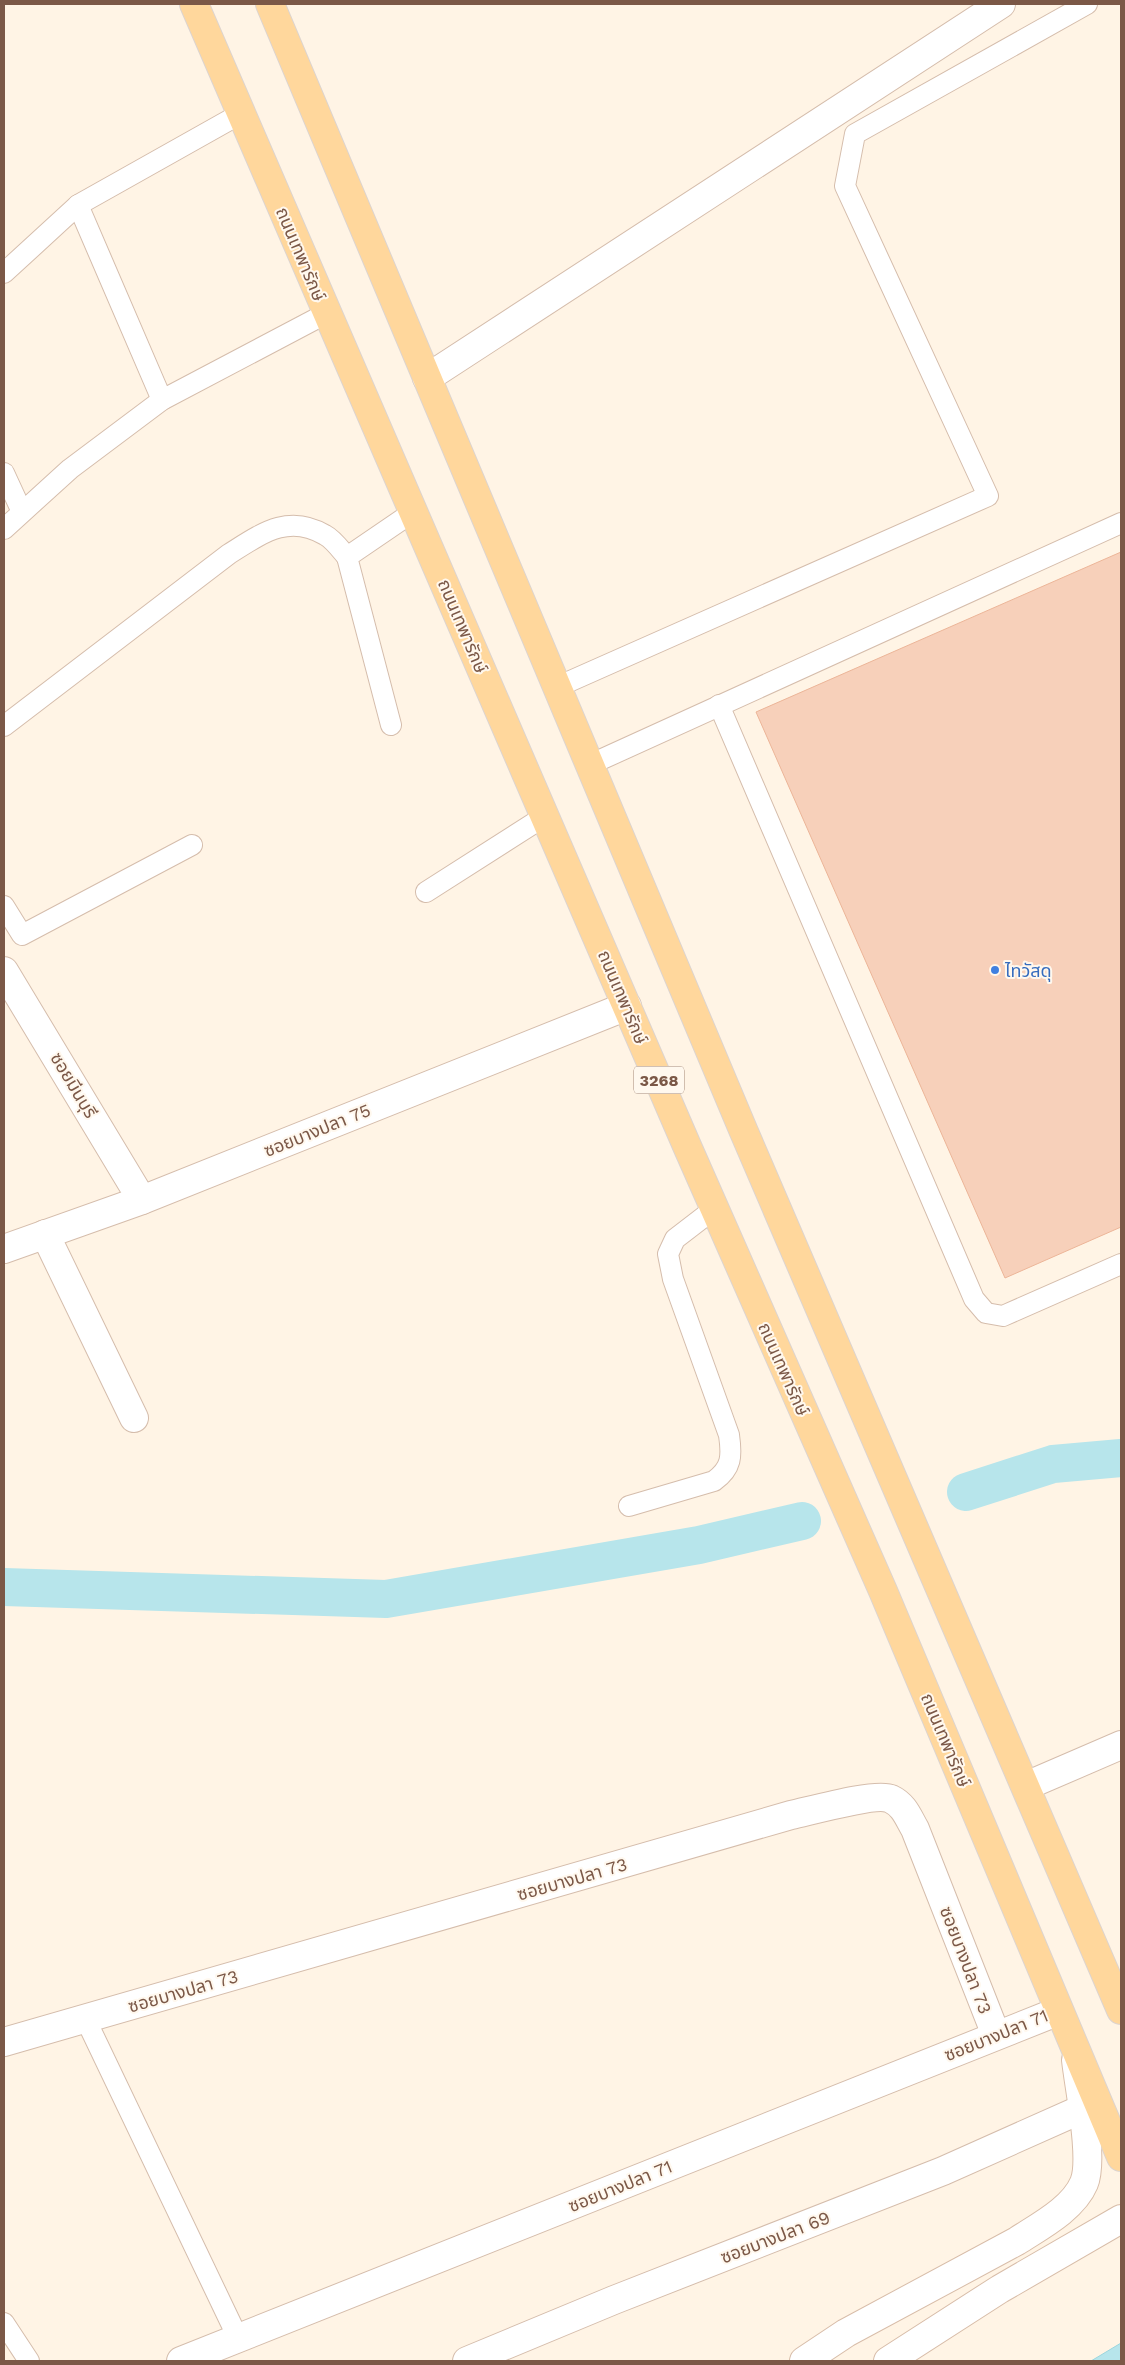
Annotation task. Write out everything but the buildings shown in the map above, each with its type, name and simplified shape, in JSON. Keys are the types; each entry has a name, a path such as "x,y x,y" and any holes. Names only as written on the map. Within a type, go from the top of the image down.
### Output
{"main road":[{"name":"ถนนเทพารักษ์","path":"194,4 714,1208 883,1591 1121,2158"},
{"path":"270,4 744,1132 1026,1786 1114,1969 1120,2004"}],"street":[{"path":"427,378 1001,4"},
{"name":"ซอยมีนบุรี","path":"4,971 142,1200"},
{"name":"ซอยบางปลา 75","path":"4,1249 142,1200 627,1006"},
{"path":"45,1234 134,1418"},
{"path":"1026,1786 1121,1745"},
{"name":"ซอยบางปลา 73","path":"4,2042 86,2020 792,1815 871,1798 890,1798 904,1808 915,1829 996,2035"},
{"name":"ซอยบางปลา 71","path":"181,2361 1059,2011"},
{"path":"804,2361 846,2333 1017,2241 1044,2224 1072,2201 1084,2183 1088,2150 1073,2040"},
{"name":"ซอยบางปลา 69","path":"467,2361 614,2300 943,2171 1082,2109"},
{"path":"888,2361 1000,2289 1121,2219"}],"lane":[{"path":"557,687 988,496 845,186 855,134 1087,4"},
{"path":"4,274 78,205 240,114"},
{"path":"78,205 162,400"},
{"path":"4,529 70,469 162,400 327,313"},
{"path":"4,473 22,512"},
{"path":"347,557 413,512"},
{"path":"589,764 1121,522"},
{"path":"4,726 229,554 267,530 295,524 326,535 347,557 391,725"},
{"path":"719,705 974,1299 986,1313 1004,1316 1121,1264"},
{"path":"426,892 545,816"},
{"path":"4,906 22,935 192,845"},
{"path":"629,1506 714,1481 725,1472 732,1457 729,1435 673,1279 668,1254 675,1239 714,1208"},
{"path":"86,2020 238,2338"},
{"path":"4,2323 29,2361"}],"water":[{"path":"1121,2343 1121,2361 1091,2361"}],"waterway":[{"path":"966,1492 1053,1464 1121,1458"},
{"path":"4,1587 386,1599 699,1545 802,1521"}],"place":[{"name":"ไทวัสดุ","path":"995,970"}]}
